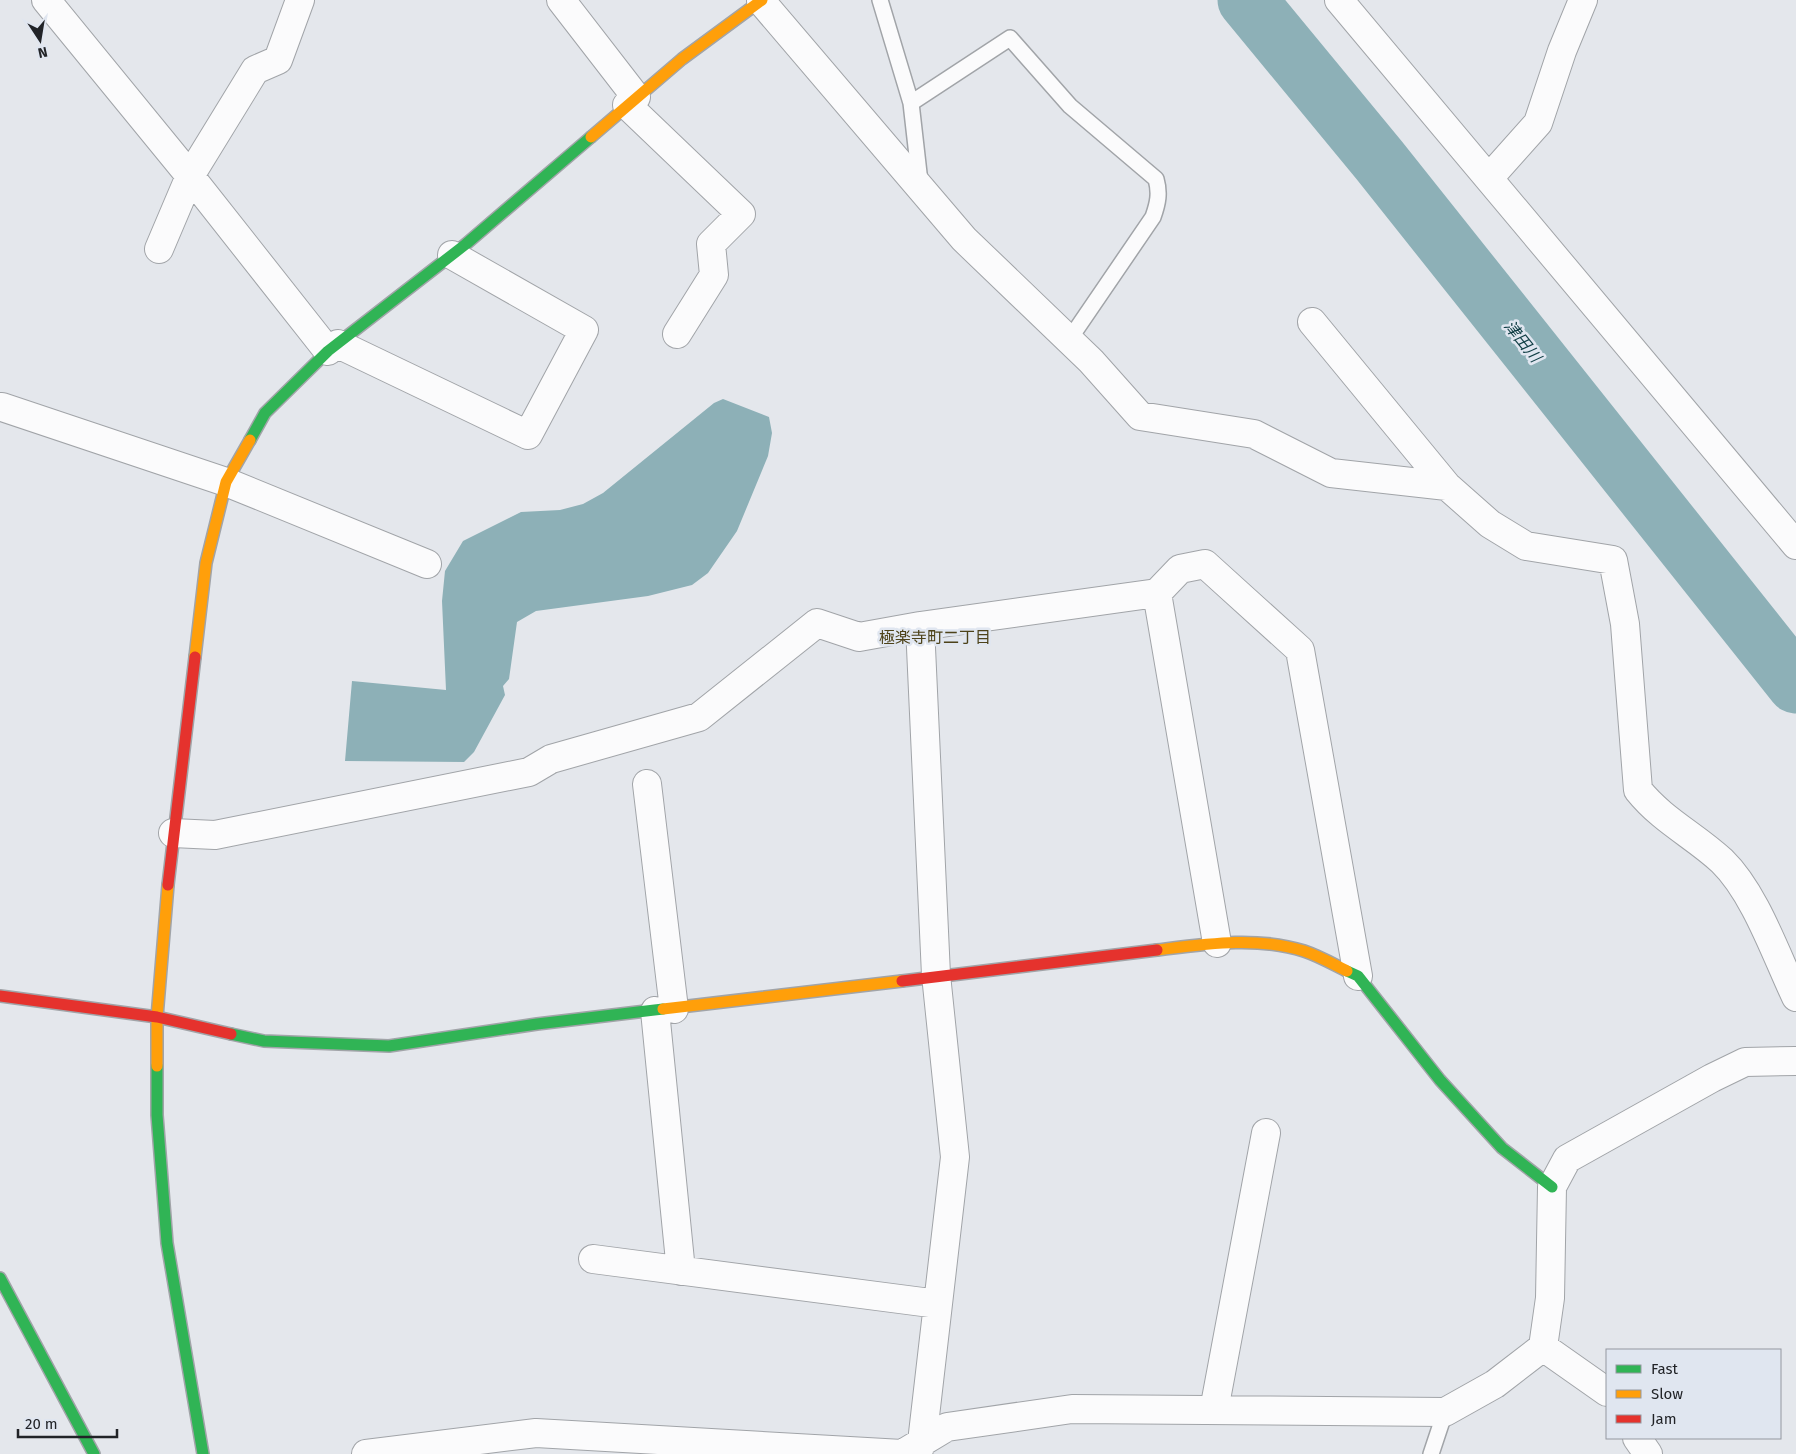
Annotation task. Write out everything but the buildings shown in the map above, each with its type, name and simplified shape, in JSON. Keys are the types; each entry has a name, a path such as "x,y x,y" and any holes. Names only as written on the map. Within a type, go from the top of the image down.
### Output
{"street":[{"path":"46,0 333,348 528,436 584,330 452,255"},
{"path":"159,249 190,176 255,70 278,60 300,0"},
{"path":"561,0 632,101 741,214 711,244 714,274 677,334"},
{"path":"1339,0 1796,545"},
{"path":"1490,178 1538,123 1562,51 1583,0"},
{"path":"203,1454 166,1243 157,1115 157,1017 173,833 206,562 226,482 265,413 333,348 452,255 682,59 762,1 964,239 1091,361 1140,416 1254,434 1331,473 1447,486"},
{"path":"1312,322 1447,486 1490,524 1526,546 1614,560 1625,624 1638,790 1653,809 1721,861 1744,885 1796,997"},
{"path":"2,408 226,482 427,564"},
{"path":"173,833 215,835 529,772 551,759 699,717 817,623 860,637 920,626 1157,592 1180,569 1205,564 1300,650 1358,976"},
{"path":"1157,592 1218,943"},
{"path":"920,626 936,975 955,1157 920,1448"},
{"path":"647,784 665,1010 681,1271"},
{"path":"0,996 157,1017 264,1041 389,1046 537,1024 665,1010 936,975 1218,943 1262,944 1304,951 1358,976 1440,1080 1502,1148 1552,1187"},
{"path":"366,1454 536,1433 902,1454 920,1448 947,1427 1072,1408 1445,1412 1495,1384 1543,1347 1550,1298 1552,1187 1567,1158 1712,1078 1745,1062 1796,1060"},
{"path":"1214,1410 1266,1133"},
{"path":"593,1259 938,1304"},
{"path":"0,1278 94,1454"},
{"path":"1543,1347 1606,1391"},
{"path":"1639,1439 1648,1454"}],"lane":[{"path":"880,0 911,104 920,189"},
{"path":"911,104 1010,38 1070,106 1156,179 1159,190 1158,203 1153,217 1070,340"},
{"path":"1431,1454 1445,1412"}],"water":[{"path":"723,399 769,417 772,433 768,456 737,531 708,573 692,585 648,596 536,611 517,622 509,679 503,686 505,695 474,752 464,762 345,761 352,681 446,690 442,601 445,571 463,541 521,512 560,510 583,504 603,493 714,403"}],"waterway":[{"name":"津田川","path":"1247,0 1379,160 1796,684"}],"traffic: fast":[{"path":"250,440 265,413 328,351 466,244 591,137"},
{"path":"1347,971 1358,976 1440,1080 1502,1148 1552,1187"},
{"path":"231,1034 264,1041 389,1046 537,1024 663,1009"},
{"path":"157,1066 157,1115 167,1243 203,1454"},
{"path":"0,1278 94,1454"}],"traffic: slow":[{"path":"591,137 682,59 762,0"},
{"path":"195,657 206,563 226,482 250,440"},
{"path":"157,1066 157,1017 168,885"},
{"path":"1157,950 1231,943 1268,944 1304,951 1347,971"},
{"path":"663,1009 902,981"}],"traffic: jam":[{"path":"168,885 195,657"},
{"path":"902,981 1157,950"},
{"path":"0,996 157,1017 231,1034"}],"district":[{"name":"極楽寺町二丁目","path":"935,637"}]}
